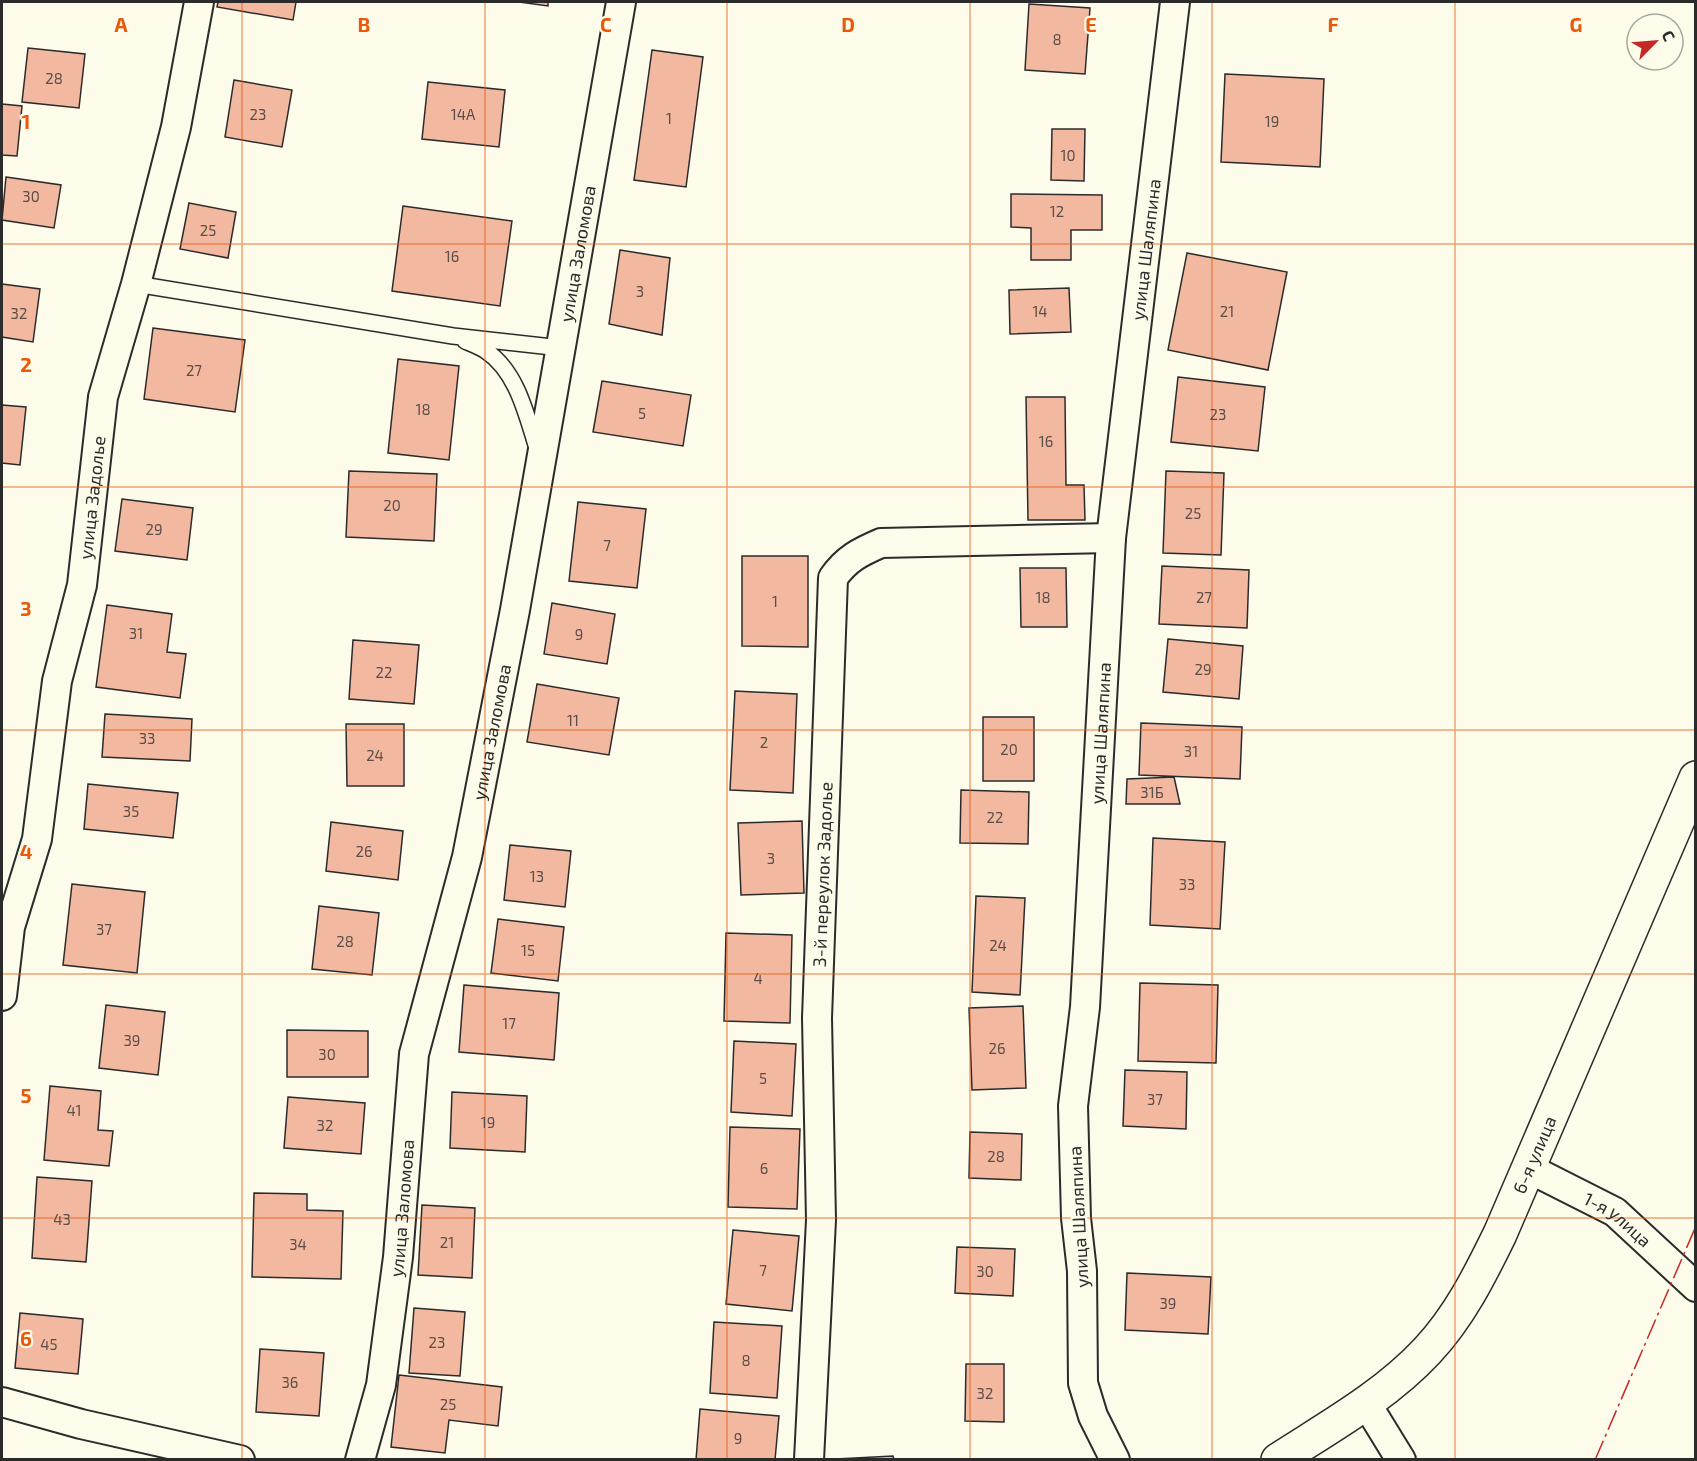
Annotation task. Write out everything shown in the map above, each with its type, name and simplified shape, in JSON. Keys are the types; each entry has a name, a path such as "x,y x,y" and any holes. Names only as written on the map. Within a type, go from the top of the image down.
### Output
{"street":[{"name":"улица Задолье","path":"2,996 10,927 37,840 57,681 82,585 102,397 136,284 176,127 199,2"},
{"name":"улица Заломова","path":"360,1460 381,1385 398,1257 414,1054 467,857 561,348 621,2"},
{"name":"улица Шаляпина","path":"1115,1460 1093,1416 1083,1383 1082,1271 1076,1218 1073,1106 1085,1007 1111,538 1175,2"},
{"name":"3-й переулок Задолье","path":"809,1460 821,1220 818,1018 833,578 842,565 856,553 880,543 1111,538"},
{"name":"6-я улица","path":"1278,1460 1366,1403 1427,1351 1479,1278 1695,778"},
{"name":"1-я улица","path":"1528,1168 1615,1212 1695,1287"},
{"path":"2,1402 81,1424 240,1460"},
{"path":"1366,1403 1401,1460"}],"lane":[{"path":"136,284 453,336 561,348"},
{"path":"453,336 488,352 508,376 521,398 541,459"}],"building":[{"path":"218,2 296,2 293,20 217,7"},
{"path":"519,2 548,2 548,6"},
{"path":"1029,4 1090,8 1085,74 1025,70"},
{"path":"28,48 85,54 79,108 22,102"},
{"path":"652,50 703,57 686,187 634,180"},
{"path":"1225,74 1324,79 1320,167 1221,162"},
{"path":"234,80 292,90 282,147 225,137"},
{"path":"428,82 505,90 499,147 422,139"},
{"path":"2,104 22,106 17,156 2,155"},
{"path":"1052,129 1085,129 1084,181 1051,180"},
{"path":"6,177 61,185 54,228 2,220"},
{"path":"1011,194 1102,195 1102,230 1071,230 1071,260 1031,260 1031,228 1011,227"},
{"path":"189,203 236,212 228,258 180,249"},
{"path":"403,206 512,221 500,306 392,291"},
{"path":"620,250 670,258 662,335 609,324"},
{"path":"1187,253 1287,272 1268,370 1168,350"},
{"path":"2,284 40,289 33,342 2,337"},
{"path":"1069,288 1071,332 1010,334 1009,290"},
{"path":"153,328 245,340 235,412 144,399"},
{"path":"398,359 459,366 449,460 388,453"},
{"path":"1178,377 1265,387 1258,451 1171,442"},
{"path":"602,381 691,395 683,446 593,432"},
{"path":"1026,397 1065,397 1066,485 1084,485 1085,520 1028,520"},
{"path":"2,405 26,407 20,465 2,463"},
{"path":"349,471 437,474 434,541 346,537"},
{"path":"1166,471 1224,473 1221,555 1163,553"},
{"path":"122,499 193,508 187,560 115,551"},
{"path":"578,502 646,509 637,588 569,581"},
{"path":"742,556 808,556 808,647 742,646"},
{"path":"1162,566 1249,570 1247,628 1159,624"},
{"path":"1020,568 1066,568 1067,627 1021,627"},
{"path":"552,603 615,614 607,664 544,654"},
{"path":"107,605 172,614 167,652 186,654 180,698 96,687"},
{"path":"1168,639 1243,646 1239,699 1163,692"},
{"path":"353,640 419,645 414,704 349,699"},
{"path":"537,684 619,698 609,755 527,742"},
{"path":"735,691 797,694 793,793 730,790"},
{"path":"105,714 192,719 190,761 102,757"},
{"path":"983,717 1034,717 1034,781 983,781"},
{"path":"1141,723 1242,727 1240,779 1139,775"},
{"path":"346,724 404,724 404,786 347,786"},
{"path":"1174,777 1180,804 1126,804 1127,779"},
{"path":"88,784 178,793 173,838 84,829"},
{"path":"961,790 1029,792 1028,844 960,843"},
{"path":"802,821 804,893 741,895 738,823"},
{"path":"331,822 403,831 398,880 326,871"},
{"path":"1153,838 1225,842 1220,929 1150,925"},
{"path":"510,845 571,851 565,907 504,900"},
{"path":"72,884 145,892 137,973 63,965"},
{"path":"976,896 1025,898 1020,995 972,992"},
{"path":"319,906 379,913 372,975 312,969"},
{"path":"498,919 564,927 558,981 491,973"},
{"path":"726,933 792,935 790,1023 724,1021"},
{"path":"1140,983 1218,985 1216,1063 1138,1061"},
{"path":"464,985 559,993 554,1060 459,1052"},
{"path":"106,1005 165,1012 158,1075 99,1068"},
{"path":"1023,1006 1026,1088 972,1090 969,1008"},
{"path":"287,1030 368,1031 368,1077 287,1077"},
{"path":"734,1041 796,1044 792,1116 731,1112"},
{"path":"1125,1070 1187,1072 1186,1129 1123,1126"},
{"path":"50,1086 101,1091 98,1130 113,1131 109,1166 44,1160"},
{"path":"452,1092 527,1096 525,1152 450,1148"},
{"path":"288,1097 365,1103 361,1154 284,1148"},
{"path":"730,1127 800,1129 797,1209 728,1207"},
{"path":"970,1132 1022,1134 1021,1180 969,1178"},
{"path":"37,1177 92,1181 86,1262 32,1258"},
{"path":"254,1193 307,1194 307,1210 343,1211 341,1279 252,1277"},
{"path":"422,1205 475,1208 472,1278 418,1275"},
{"path":"733,1230 799,1236 792,1311 726,1304"},
{"path":"957,1247 1015,1249 1013,1296 955,1293"},
{"path":"1127,1273 1211,1277 1208,1334 1125,1330"},
{"path":"414,1308 465,1312 460,1376 409,1373"},
{"path":"20,1313 83,1319 78,1374 15,1368"},
{"path":"714,1322 782,1326 777,1398 710,1393"},
{"path":"260,1349 324,1353 319,1416 256,1412"},
{"path":"966,1364 1004,1364 1004,1422 965,1421"},
{"path":"399,1375 502,1387 498,1426 449,1420 445,1453 391,1447"},
{"path":"700,1409 779,1416 775,1460 696,1460"},
{"path":"893,1456 894,1460 836,1460 836,1459"}],"power":[{"path":"1595,1460 1696,1226"}]}
